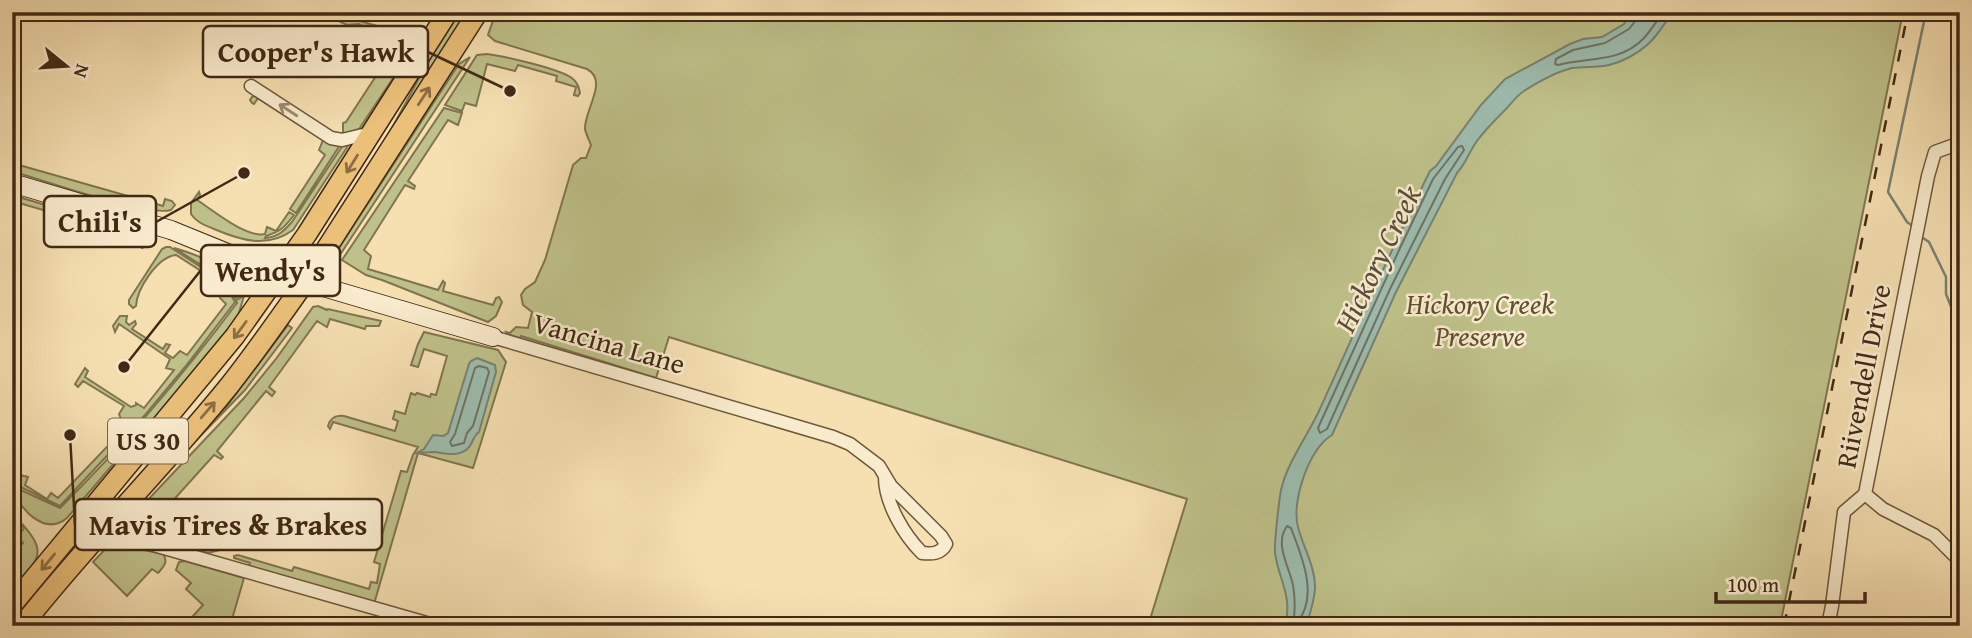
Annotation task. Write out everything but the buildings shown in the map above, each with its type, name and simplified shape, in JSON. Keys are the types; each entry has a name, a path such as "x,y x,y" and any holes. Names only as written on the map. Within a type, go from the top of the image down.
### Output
{"main road":[{"name":"US 30","path":"12,605 235,337 307,234 449,12"},
{"name":"US 30","path":"22,626 229,386 305,282 478,12"}],"street":[{"path":"251,86 331,138 342,140 372,133"},
{"name":"Riivendell Drive","path":"1960,142 1935,152 1928,176 1865,494 1883,509 1934,536 1960,561"},
{"name":"Vancina Lane","path":"12,183 171,230 279,274 834,437 850,444 879,466 891,486 941,536 946,544 944,550 933,554 922,553 913,544 885,492 885,477"},
{"path":"1828,626 1844,512 1865,494"},
{"path":"107,526 115,534 438,626"}],"green space":[{"path":"336,12 420,38 359,129 343,136 343,123 387,59 390,50 387,42 359,24 347,25 334,19"},
{"path":"457,12 469,12 390,136 388,135 446,29"},
{"name":"Hickory Creek Preserve","path":"496,12 1903,12 1780,626 1148,626 1187,499 669,337 656,378 507,334 506,332 510,333 516,327 528,328 532,312 523,305 521,295 535,282 545,260 573,165 581,158 586,158 591,145 585,129 596,81 587,69 495,41 488,35"},
{"path":"487,54 567,75 576,82 580,93 578,96 574,95 576,87 556,81 557,76 518,65 515,71 487,64 476,106 465,103 462,111 445,105 477,55"},
{"path":"470,57 334,264 335,254 453,73 459,64"},
{"path":"256,95 340,145 296,213 290,209 325,155 319,150 323,140 258,98 252,103 250,100"},
{"path":"444,108 462,113 458,125 448,120 408,181 415,186 414,189 405,185 364,250 371,256 368,269 438,290 443,281 443,291 493,305 499,297 502,302 496,316 488,322 366,275 342,260"},
{"path":"343,145 348,146 293,230 283,236 263,241 244,239 204,225 191,214 191,203 199,192 197,200 230,223 257,234 265,234 267,227 276,231 289,212 294,215 282,228 265,238 277,235 292,222"},
{"path":"12,163 163,206 165,199 175,205 171,210 159,211 118,203 12,171"},
{"path":"12,195 139,233 148,239 149,245 142,248 139,245 140,238 12,201"},
{"path":"166,247 224,282 235,302 145,415 60,506 12,483 16,474 28,477 25,485 47,499 51,493 58,498 127,426 119,414 124,406 83,381 78,387 75,384 85,368 88,371 85,377 131,407 136,403 144,408 174,370 166,368 170,359 119,324 115,332 113,326 120,316 127,316 126,322 129,325 135,321 132,329 163,349 166,344 170,345 165,353 173,358 180,351 187,355 226,304 220,298 221,288 215,280 176,255 162,261 149,275 133,308 129,300 162,249"},
{"path":"174,248 230,272 242,282 245,293 235,298 227,281"},
{"path":"244,296 238,316 197,375 133,441 67,518 50,524 41,522 26,511 12,486 60,508 153,408 217,330 237,303 236,300"},
{"path":"313,307 381,321 379,326 366,326 365,329 330,319 327,327 317,321 269,387 275,392 272,396 266,391 217,451 223,457 221,459 214,455 168,506 173,512 169,518 188,535 217,544 221,536 224,538 221,546 218,549 183,538 144,504 244,398"},
{"path":"288,325 292,328 245,390 145,493 226,407"},
{"path":"424,332 498,350 506,362 473,468 418,453 374,604 264,573 249,566 250,563 234,558 238,555 292,571 294,567 369,589 371,582 377,583 380,564 374,562 401,471 407,472 418,447 333,422 330,429 328,426 334,418 344,416 395,431 398,421 393,419 395,411 405,414 411,393 430,397 431,394 436,395 447,356 424,349 418,367 411,365"},
{"path":"142,506 182,541 216,551 208,553 144,534 136,527 133,518"},
{"path":"12,513 32,537 38,553 30,570 12,594 12,556 23,543 18,537 24,528"},
{"path":"111,543 163,554 165,564 158,573 152,569 127,596 93,562"},
{"path":"185,561 244,578 230,626 184,626 203,605 186,589 191,583 176,570 179,562"}],"water":[{"path":"1635,12 1673,12 1658,34 1639,52 1604,66 1566,70 1521,93 1480,137 1457,173 1396,292 1332,435 1316,452 1304,476 1297,516 1300,535 1315,581 1314,594 1306,626 1285,626 1286,597 1275,553 1279,503 1284,480 1318,413 1430,171 1481,105 1505,79 1570,44 1583,39 1602,37 1624,24"},
{"path":"477,358 495,365 496,372 479,432 462,452 417,453 424,449 433,435 443,436 448,433 469,364"}],"waterway":[{"path":"1914,227 1907,222 1888,192 1926,12"},
{"path":"1923,238 1929,242 1946,277 1946,294 1960,329"}],"railway":[{"path":"1784,626 1908,12"}],"place":[{"name":"Cooper's Hawk","path":"510,91"},
{"name":"Chili's","path":"244,173"},
{"name":"Wendy's","path":"124,367"},
{"name":"Mavis Tires & Brakes","path":"70,435"}],"water label":[{"name":"Hickory Creek","path":"1378,259"}]}
